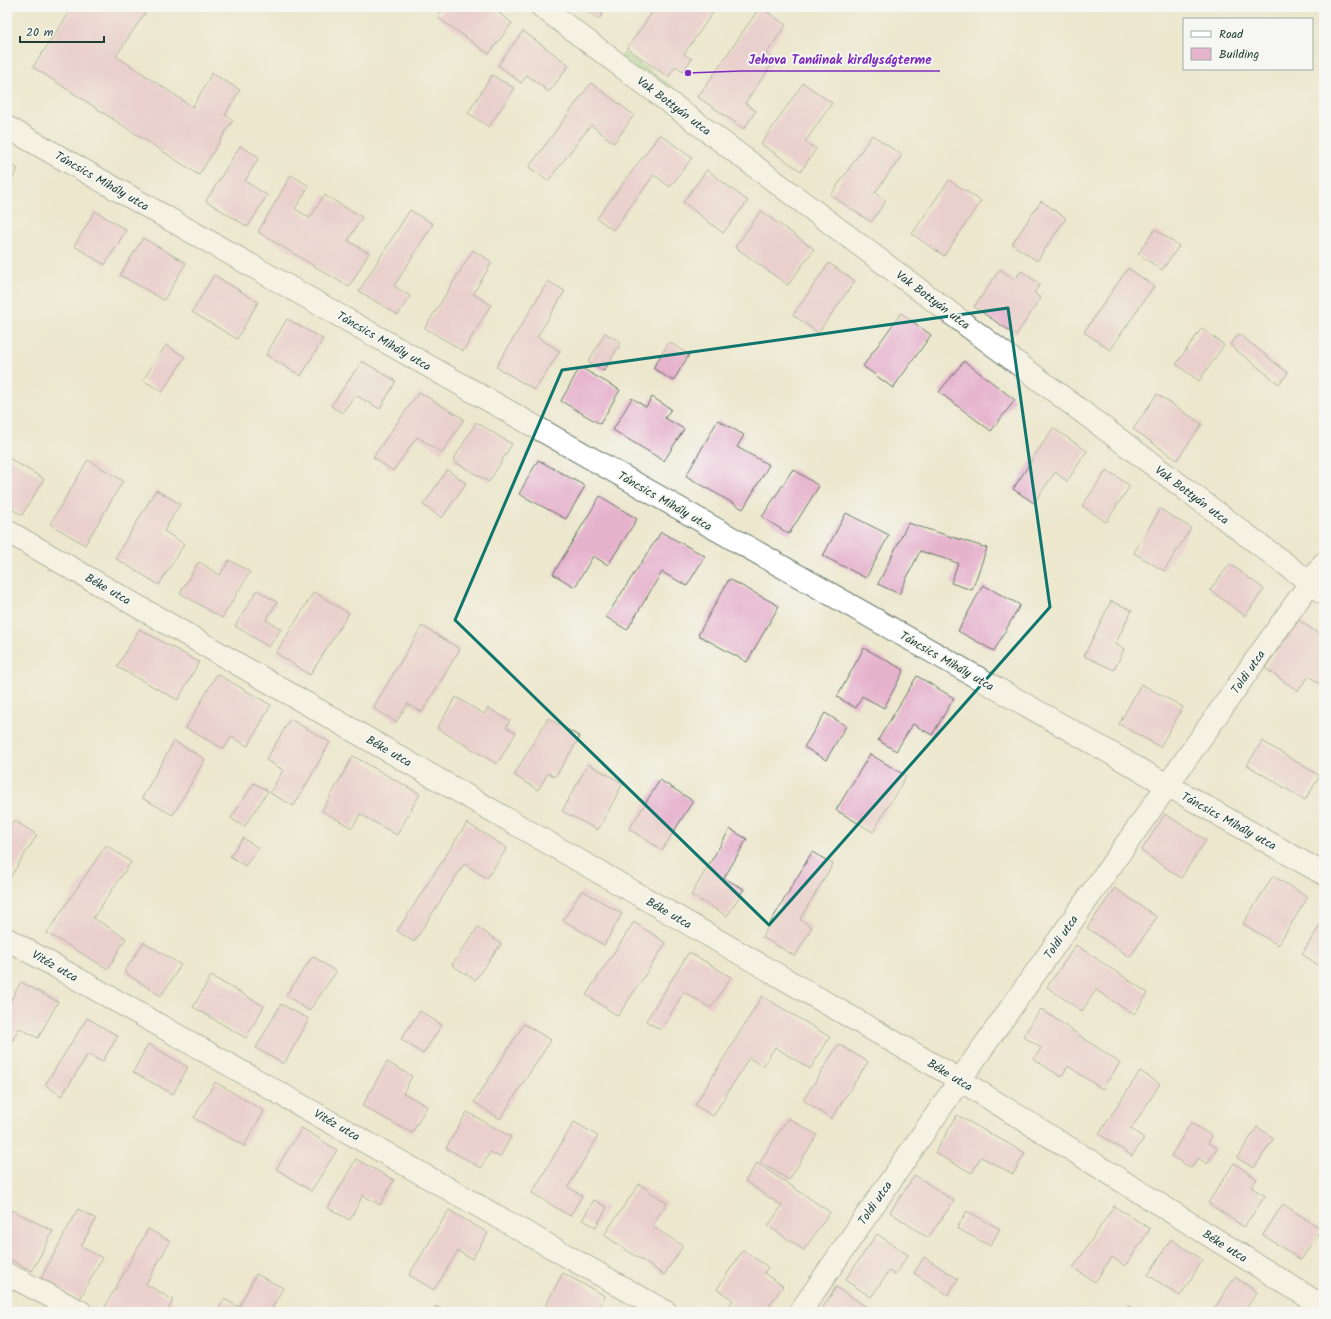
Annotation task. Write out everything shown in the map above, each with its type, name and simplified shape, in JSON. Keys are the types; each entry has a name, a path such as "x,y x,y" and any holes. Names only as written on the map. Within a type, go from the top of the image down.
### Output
{"street":[{"name":"Vak Bottyán utca","path":"542,7 1317,588"},
{"name":"Táncsics Mihály utca","path":"7,127 1324,874"},
{"name":"Béke utca","path":"7,531 960,1080 1324,1307"},
{"name":"Toldi utca","path":"800,1312 960,1080 1168,786 1317,588 1324,563"},
{"name":"Vitéz utca","path":"7,938 666,1312"},
{"path":"7,1274 81,1312"}],"highlighted area":[{"path":"1008,308 1050,607 769,925 455,620 562,370"}],"green space":[{"path":"624,53 674,88 669,96 618,61"}],"building":[{"path":"73,7 149,7 116,56 193,107 212,73 240,90 225,115 233,120 199,175 33,67"},
{"path":"445,7 491,7 512,23 489,54 437,17"},
{"path":"581,7 607,7 599,19"},
{"path":"656,7 717,7 684,54 692,59 683,71 676,66 668,77 627,48"},
{"path":"760,7 786,25 766,54 775,60 745,103 756,111 744,129 698,97"},
{"path":"523,31 569,65 549,92 527,75 521,83 498,65"},
{"path":"492,75 514,88 489,127 468,113"},
{"path":"591,83 634,115 614,143 591,125 548,181 529,167"},
{"path":"803,83 832,103 805,142 816,149 801,171 761,144"},
{"path":"660,134 692,158 670,187 654,175 613,230 597,218"},
{"path":"872,135 902,155 875,193 886,201 871,222 831,195"},
{"path":"240,146 259,157 245,181 267,195 248,227 206,201"},
{"path":"7,163 18,169 7,187"},
{"path":"707,170 748,201 723,233 683,202"},
{"path":"291,175 309,186 295,209 310,218 324,195 362,217 348,241 369,253 349,287 258,232"},
{"path":"949,180 981,201 944,256 912,234"},
{"path":"1041,201 1066,218 1037,261 1012,244"},
{"path":"410,210 433,224 394,286 410,296 398,315 359,291"},
{"path":"95,211 126,230 105,265 74,246"},
{"path":"761,211 814,249 788,285 735,247"},
{"path":"1155,229 1179,246 1162,270 1138,254"},
{"path":"143,238 186,263 164,300 120,275"},
{"path":"473,250 492,262 473,294 491,305 463,351 425,328"},
{"path":"829,263 855,281 818,333 793,315"},
{"path":"1128,268 1154,286 1110,350 1084,332"},
{"path":"1000,269 1015,280 1021,271 1040,284 1034,293 1041,298 1016,335 974,307"},
{"path":"214,275 258,302 237,339 192,312"},
{"path":"548,281 565,291 537,337 560,351 535,390 496,367"},
{"path":"901,313 931,335 893,388 863,366"},
{"path":"287,319 323,339 301,376 266,355"},
{"path":"1202,328 1224,345 1199,381 1176,364"},
{"path":"605,333 621,342 604,371 588,362"},
{"path":"1239,334 1288,373 1279,384 1230,345"},
{"path":"669,342 689,355 673,381 653,368"},
{"path":"166,345 185,357 162,392 143,380"},
{"path":"362,361 396,381 380,409 355,395 342,413 331,406"},
{"path":"964,361 1015,400 991,431 939,392"},
{"path":"580,367 620,390 600,424 561,401"},
{"path":"419,392 464,419 442,453 417,437 393,471 373,457"},
{"path":"1157,394 1202,424 1177,460 1133,429"},
{"path":"652,397 671,409 665,418 684,429 664,461 613,430 632,398 646,407"},
{"path":"718,420 744,435 737,447 769,465 743,509 686,476"},
{"path":"476,422 512,444 489,482 453,461"},
{"path":"1053,428 1087,451 1067,481 1055,472 1034,503 1013,489"},
{"path":"7,457 44,479 22,515 7,506"},
{"path":"88,460 123,481 85,545 50,524"},
{"path":"538,460 585,486 566,519 519,494"},
{"path":"793,469 819,486 789,534 762,517"},
{"path":"447,470 466,483 442,518 423,505"},
{"path":"1107,470 1130,486 1106,522 1082,506"},
{"path":"156,490 180,504 164,531 184,544 159,585 115,558"},
{"path":"600,496 637,519 608,565 593,556 575,587 553,574"},
{"path":"1160,509 1191,528 1164,571 1134,553"},
{"path":"846,513 889,535 866,578 823,556"},
{"path":"908,523 987,548 972,590 951,583 958,563 920,551 899,594 878,584"},
{"path":"661,532 705,556 687,586 662,572 627,630 606,617"},
{"path":"229,560 250,572 222,618 180,593 199,562 220,575"},
{"path":"1230,564 1264,589 1245,616 1210,590"},
{"path":"729,579 779,606 747,662 698,635"},
{"path":"983,585 1020,605 994,651 958,631"},
{"path":"257,590 277,602 266,620 281,629 269,647 235,626"},
{"path":"314,592 349,613 310,675 276,653"},
{"path":"1111,601 1132,610 1115,644 1124,649 1114,670 1084,656"},
{"path":"1299,620 1324,638 1324,687 1309,676 1298,691 1265,668"},
{"path":"422,626 460,649 422,712 408,704 396,722 373,708"},
{"path":"139,629 199,662 178,700 117,667"},
{"path":"864,648 904,670 884,708 862,696 856,708 837,697"},
{"path":"217,674 271,705 248,746 231,737 224,749 186,728"},
{"path":"917,676 954,698 932,735 913,724 896,751 878,740"},
{"path":"1141,684 1183,707 1160,747 1119,724"},
{"path":"456,697 484,714 488,708 510,721 506,727 516,733 497,764 437,728"},
{"path":"825,713 846,726 826,760 804,747"},
{"path":"548,718 580,737 555,777 548,773 538,790 514,775"},
{"path":"290,719 330,742 294,806 270,793 283,770 266,760"},
{"path":"174,741 205,759 173,815 142,798"},
{"path":"1262,741 1320,776 1305,800 1247,765"},
{"path":"870,754 906,776 873,832 836,810"},
{"path":"353,756 420,794 397,835 360,814 352,828 322,811"},
{"path":"588,764 623,783 598,830 562,811"},
{"path":"660,780 693,801 662,850 629,829"},
{"path":"254,783 268,791 244,827 231,818"},
{"path":"1165,814 1206,840 1181,878 1141,851"},
{"path":"14,820 37,835 7,882 7,830"},
{"path":"467,823 507,848 487,878 464,864 414,942 397,931"},
{"path":"730,829 747,839 724,878 744,889 727,916 691,895"},
{"path":"243,838 258,848 245,866 230,856"},
{"path":"106,845 131,862 93,918 126,938 108,969 47,933"},
{"path":"812,852 833,864 800,919 812,927 795,956 762,937"},
{"path":"1273,876 1308,897 1278,945 1243,924"},
{"path":"1115,888 1157,917 1130,957 1087,928"},
{"path":"582,890 622,914 604,945 563,920"},
{"path":"1324,919 1324,969 1302,954"},
{"path":"634,922 666,943 618,1016 586,995"},
{"path":"478,927 501,944 475,980 452,965"},
{"path":"144,942 181,965 161,996 124,972"},
{"path":"1076,945 1148,993 1134,1015 1096,990 1082,1011 1047,987"},
{"path":"689,952 731,977 711,1008 684,992 661,1030 646,1021"},
{"path":"313,956 336,972 309,1011 286,995"},
{"path":"211,976 264,1006 246,1038 193,1007"},
{"path":"21,982 58,1002 38,1038 19,1028 7,1051 7,1007"},
{"path":"762,996 830,1037 810,1069 775,1047 763,1066 749,1058 713,1116 695,1105"},
{"path":"281,1004 309,1019 284,1064 256,1048"},
{"path":"1041,1009 1120,1063 1102,1089 1068,1066 1061,1077 1034,1059 1041,1048 1023,1036"},
{"path":"420,1011 442,1025 423,1054 401,1039"},
{"path":"87,1018 118,1036 102,1062 88,1054 62,1096 45,1085"},
{"path":"524,1024 551,1040 500,1119 474,1102"},
{"path":"148,1044 188,1067 173,1094 133,1072"},
{"path":"839,1044 868,1062 831,1119 803,1100"},
{"path":"387,1062 412,1076 403,1093 427,1106 412,1133 362,1106"},
{"path":"1140,1071 1160,1084 1131,1129 1144,1138 1132,1156 1099,1134"},
{"path":"215,1082 264,1111 244,1146 194,1118"},
{"path":"467,1112 511,1137 500,1157 490,1152 481,1168 446,1148"},
{"path":"957,1115 1025,1153 1013,1174 981,1157 972,1173 935,1153"},
{"path":"788,1118 817,1135 789,1180 760,1162"},
{"path":"574,1122 598,1136 568,1187 582,1196 570,1216 532,1193"},
{"path":"1191,1123 1212,1136 1208,1143 1217,1148 1207,1164 1198,1158 1191,1168 1171,1156"},
{"path":"1257,1127 1274,1138 1254,1168 1237,1158"},
{"path":"302,1128 337,1150 311,1191 276,1169"},
{"path":"356,1159 394,1180 380,1205 363,1195 350,1220 328,1208"},
{"path":"757,1163 830,1212 804,1250 768,1226 782,1206 745,1181"},
{"path":"1234,1163 1257,1179 1251,1187 1265,1196 1244,1227 1208,1203"},
{"path":"915,1175 954,1201 928,1238 890,1212"},
{"path":"639,1184 667,1203 652,1226 683,1246 664,1275 604,1235"},
{"path":"594,1200 607,1207 596,1227 582,1220"},
{"path":"1283,1204 1321,1229 1301,1260 1263,1235"},
{"path":"1114,1206 1150,1229 1125,1266 1112,1257 1095,1282 1073,1268"},
{"path":"78,1209 96,1219 81,1246 102,1258 80,1299 41,1278"},
{"path":"12,1210 53,1231 32,1271 7,1258 7,1220"},
{"path":"449,1210 488,1233 472,1259 458,1251 434,1290 409,1275"},
{"path":"967,1211 1000,1229 990,1246 957,1228"},
{"path":"148,1229 170,1241 146,1284 173,1300 167,1312 114,1312 105,1307"},
{"path":"877,1234 908,1255 895,1275 889,1271 871,1297 845,1280"},
{"path":"1171,1239 1203,1260 1180,1296 1148,1275"},
{"path":"743,1250 768,1267 764,1273 783,1286 765,1312 725,1312 733,1300 717,1289"},
{"path":"924,1257 958,1279 948,1295 914,1273"},
{"path":"563,1273 605,1296 597,1312 542,1312"},
{"path":"256,1274 283,1288 270,1312 217,1312 224,1299 239,1307"},
{"path":"1235,1277 1257,1292 1244,1312 1212,1312"},
{"path":"836,1287 874,1312 820,1312"},
{"path":"436,1306 447,1312 433,1312"},
{"path":"1128,1306 1136,1312 1123,1312"}],"place":[{"name":"Jehova Tanúinak királyságterme","path":"688,73"}]}
